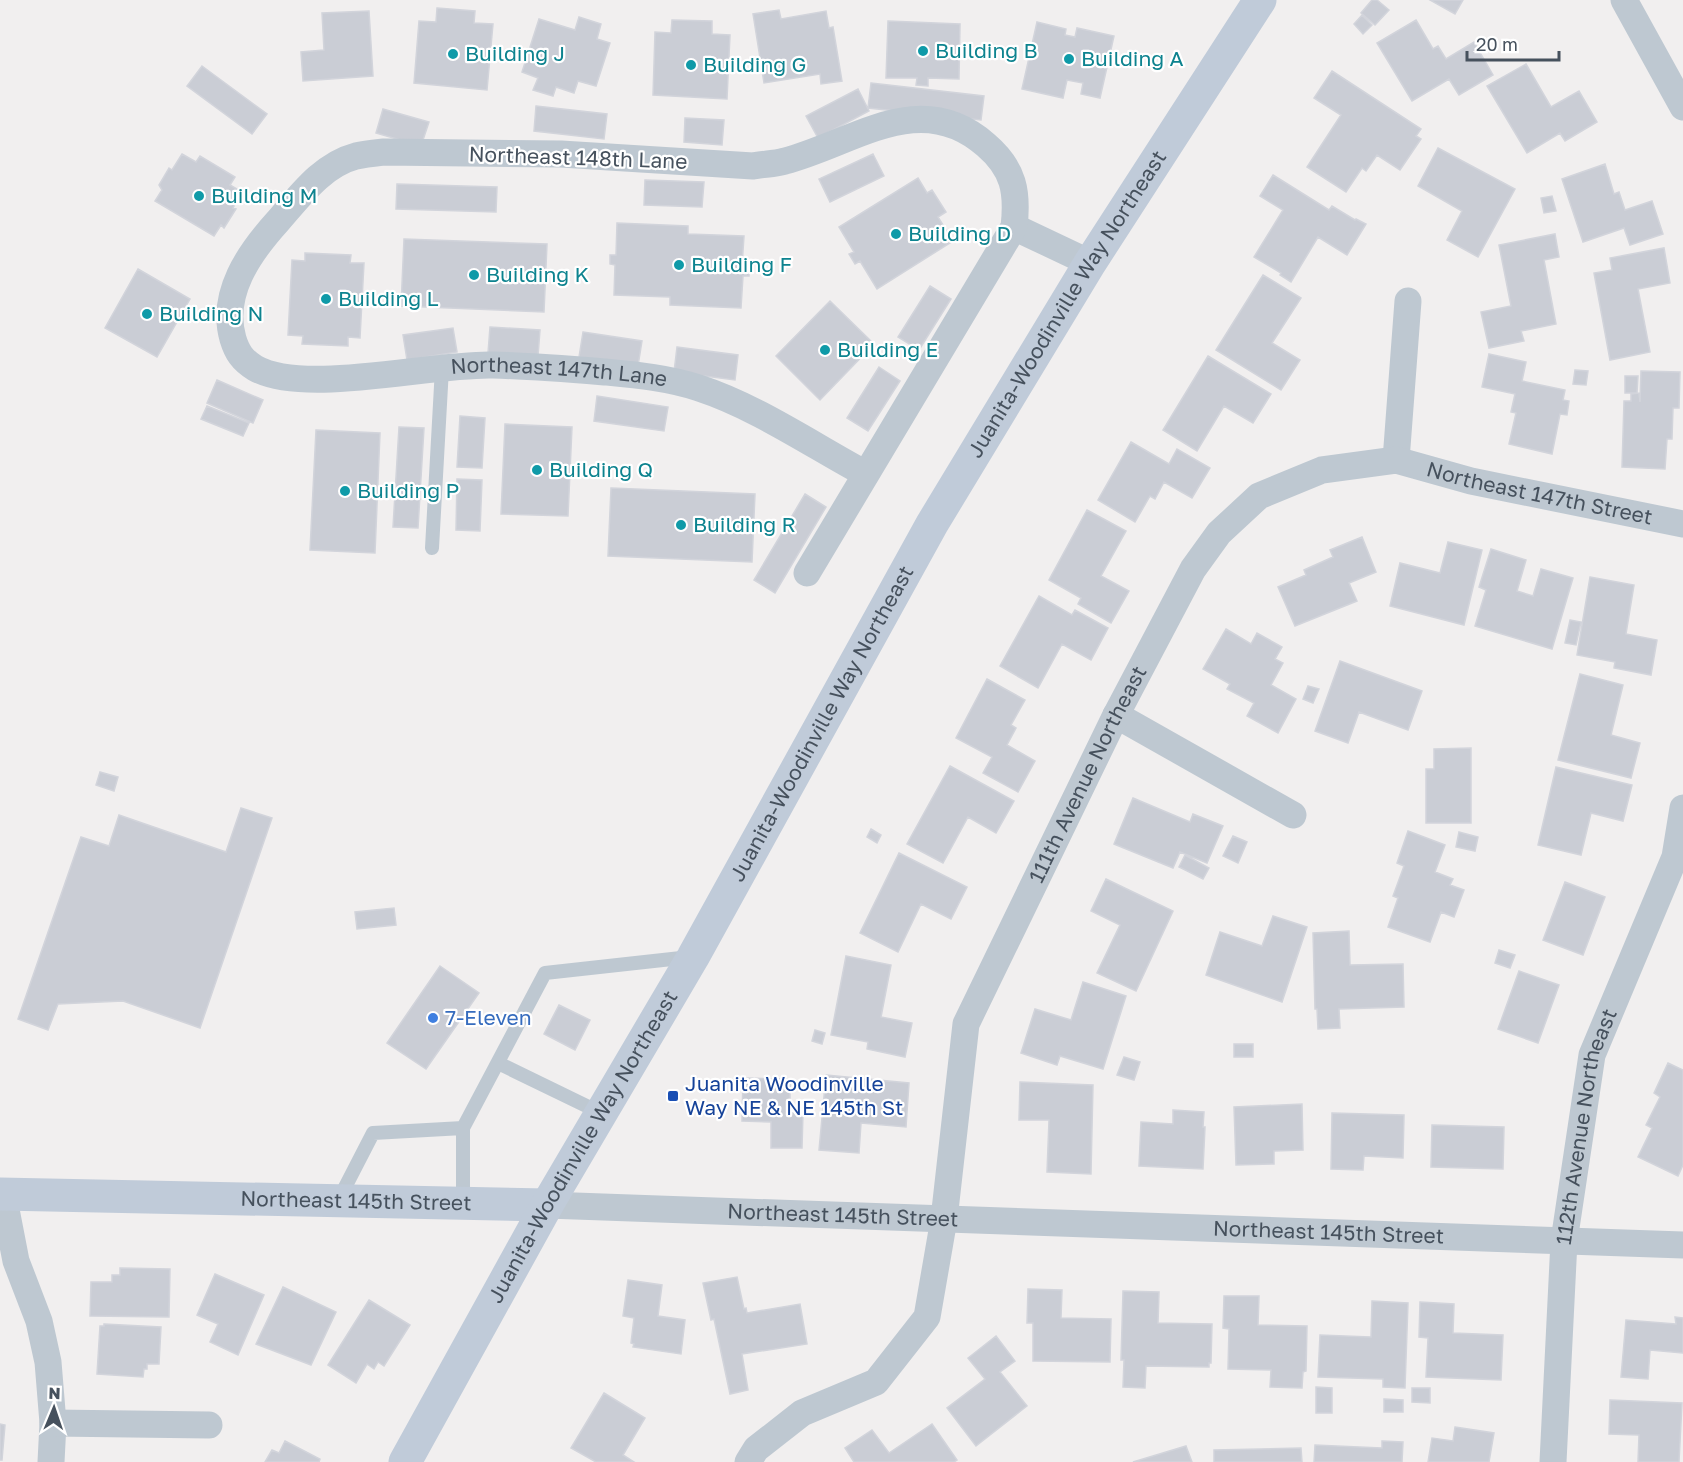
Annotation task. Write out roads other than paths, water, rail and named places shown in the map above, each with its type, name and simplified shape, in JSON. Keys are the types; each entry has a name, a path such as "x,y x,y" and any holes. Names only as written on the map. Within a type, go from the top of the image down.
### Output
{"main road":[{"name":"Juanita-Woodinville Way Northeast","path":"405,1462 547,1205 693,957 932,524 1090,263 1260,0"},
{"name":"Northeast 145th Street","path":"2,1194 547,1205"}],"street":[{"path":"1624,0 1683,107"},
{"name":"Northeast 148th Lane","path":"237,353 229,326 232,293 242,270 257,245 306,188 333,166 355,156 384,152 561,154 753,166 784,162 899,120 935,119 962,126 1000,156 1014,184 1016,210 1014,227"},
{"path":"807,573 1014,227 1090,263"},
{"path":"1396,460 1408,301"},
{"name":"Northeast 147th Lane","path":"237,353 255,368 280,376 326,379 491,364 657,377 698,387 742,405 866,474"},
{"name":"Northeast 147th Street","path":"1396,460 1471,481 1683,524"},
{"name":"111th Avenue Northeast","path":"748,1462 756,1449 802,1413 876,1382 927,1317 944,1219 966,1024 1116,715 1193,569 1219,533 1258,496 1322,470 1396,460"},
{"path":"1116,715 1293,815"},
{"name":"112th Avenue Northeast","path":"1553,1462 1564,1241 1592,1055 1679,858 1683,808"},
{"path":"2,1194 16,1261 39,1321 48,1362 52,1423 51,1462"},
{"name":"Northeast 145th Street","path":"547,1205 1683,1245"},
{"path":"52,1423 209,1425"}],"lane":[{"path":"432,548 442,368"},
{"path":"463,1204 463,1128 545,973 693,957"},
{"path":"498,1063 601,1113"},
{"path":"338,1201 373,1133 463,1128"}],"place":[{"name":"Building B","path":"923,51"},
{"name":"Building J","path":"453,54"},
{"name":"Building A","path":"1069,59"},
{"name":"Building G","path":"691,65"},
{"name":"Building M","path":"199,196"},
{"name":"Building D","path":"896,234"},
{"name":"Building F","path":"679,265"},
{"name":"Building K","path":"474,275"},
{"name":"Building L","path":"326,299"},
{"name":"Building N","path":"147,314"},
{"name":"Building E","path":"825,350"},
{"name":"Building Q","path":"537,470"},
{"name":"Building P","path":"345,491"},
{"name":"Building R","path":"681,525"},
{"name":"7-Eleven","path":"433,1018"},
{"name":"Juanita Woodinville Way NE & NE 145th St","path":"673,1096"}]}
